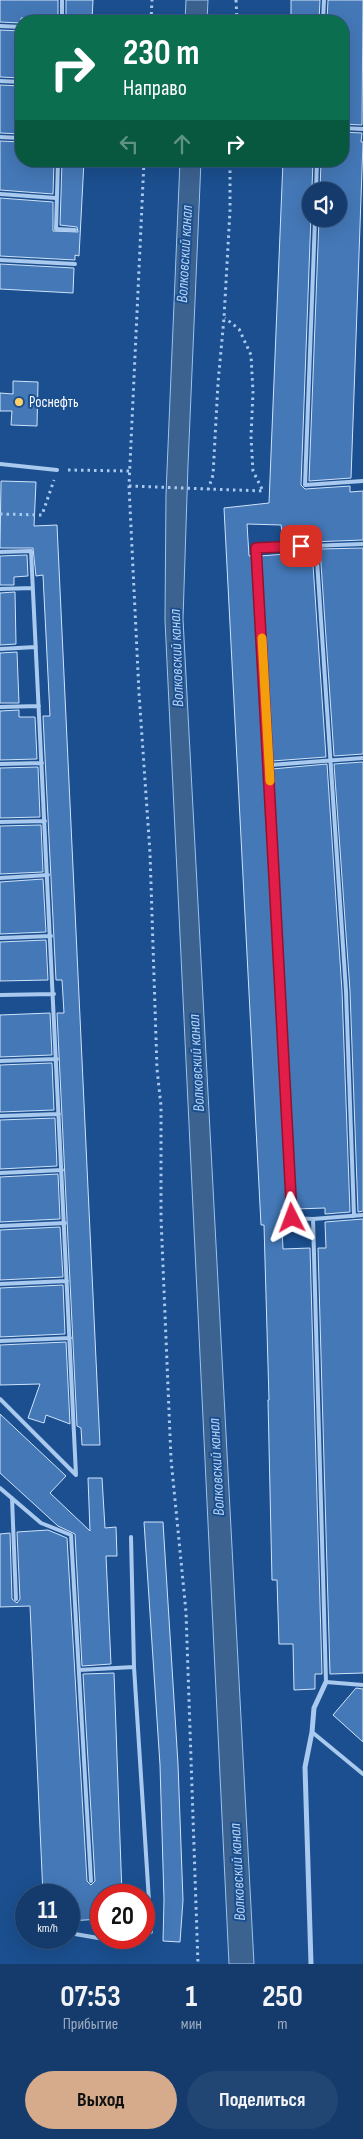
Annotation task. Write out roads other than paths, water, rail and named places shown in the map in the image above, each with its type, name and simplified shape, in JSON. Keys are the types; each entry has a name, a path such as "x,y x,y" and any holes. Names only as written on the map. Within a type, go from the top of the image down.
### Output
{"street":[{"path":"311,1964 305,1767 312,1732 314,1708 326,1682"}],"lane":[{"path":"62,0 62,15"},
{"path":"323,15 324,0"},
{"path":"0,26 15,27"},
{"path":"0,82 15,82"},
{"path":"349,129 363,130"},
{"path":"0,137 15,138"},
{"path":"58,167 56,229 75,230"},
{"path":"316,182 317,167"},
{"path":"0,194 56,198"},
{"path":"315,227 305,485 363,481"},
{"path":"0,260 75,264"},
{"path":"0,464 57,470"},
{"path":"363,544 256,548 270,765 279,993 292,1218 313,1219 363,1215"},
{"path":"316,546 332,761 346,991 354,1216"},
{"path":"0,552 32,551 76,1475 0,1399"},
{"path":"0,589 33,588"},
{"path":"0,649 36,647"},
{"path":"0,706 39,706"},
{"path":"270,765 363,758"},
{"path":"0,764 42,763"},
{"path":"0,822 45,820"},
{"path":"0,878 48,876"},
{"path":"0,938 51,936"},
{"path":"0,994 54,994"},
{"path":"0,1061 57,1059"},
{"path":"0,1116 60,1114"},
{"path":"0,1173 62,1170"},
{"path":"313,1219 326,1682 363,1685"},
{"path":"0,1226 65,1223"},
{"path":"0,1284 67,1281"},
{"path":"0,1341 70,1338"},
{"path":"0,1488 41,1523 71,1535 91,1881"},
{"path":"12,1498 16,1599"},
{"path":"131,1538 134,1667 148,1884"},
{"path":"79,1670 134,1667"},
{"path":"312,1732 363,1774"}],"water":[{"path":"186,0 208,0 207,15 185,15"},
{"name":"Волковский канал","path":"180,167 201,167 183,619 254,1964 229,1964 165,620 166,494"}],"place":[{"name":"Роснефть","path":"19,402"}]}
